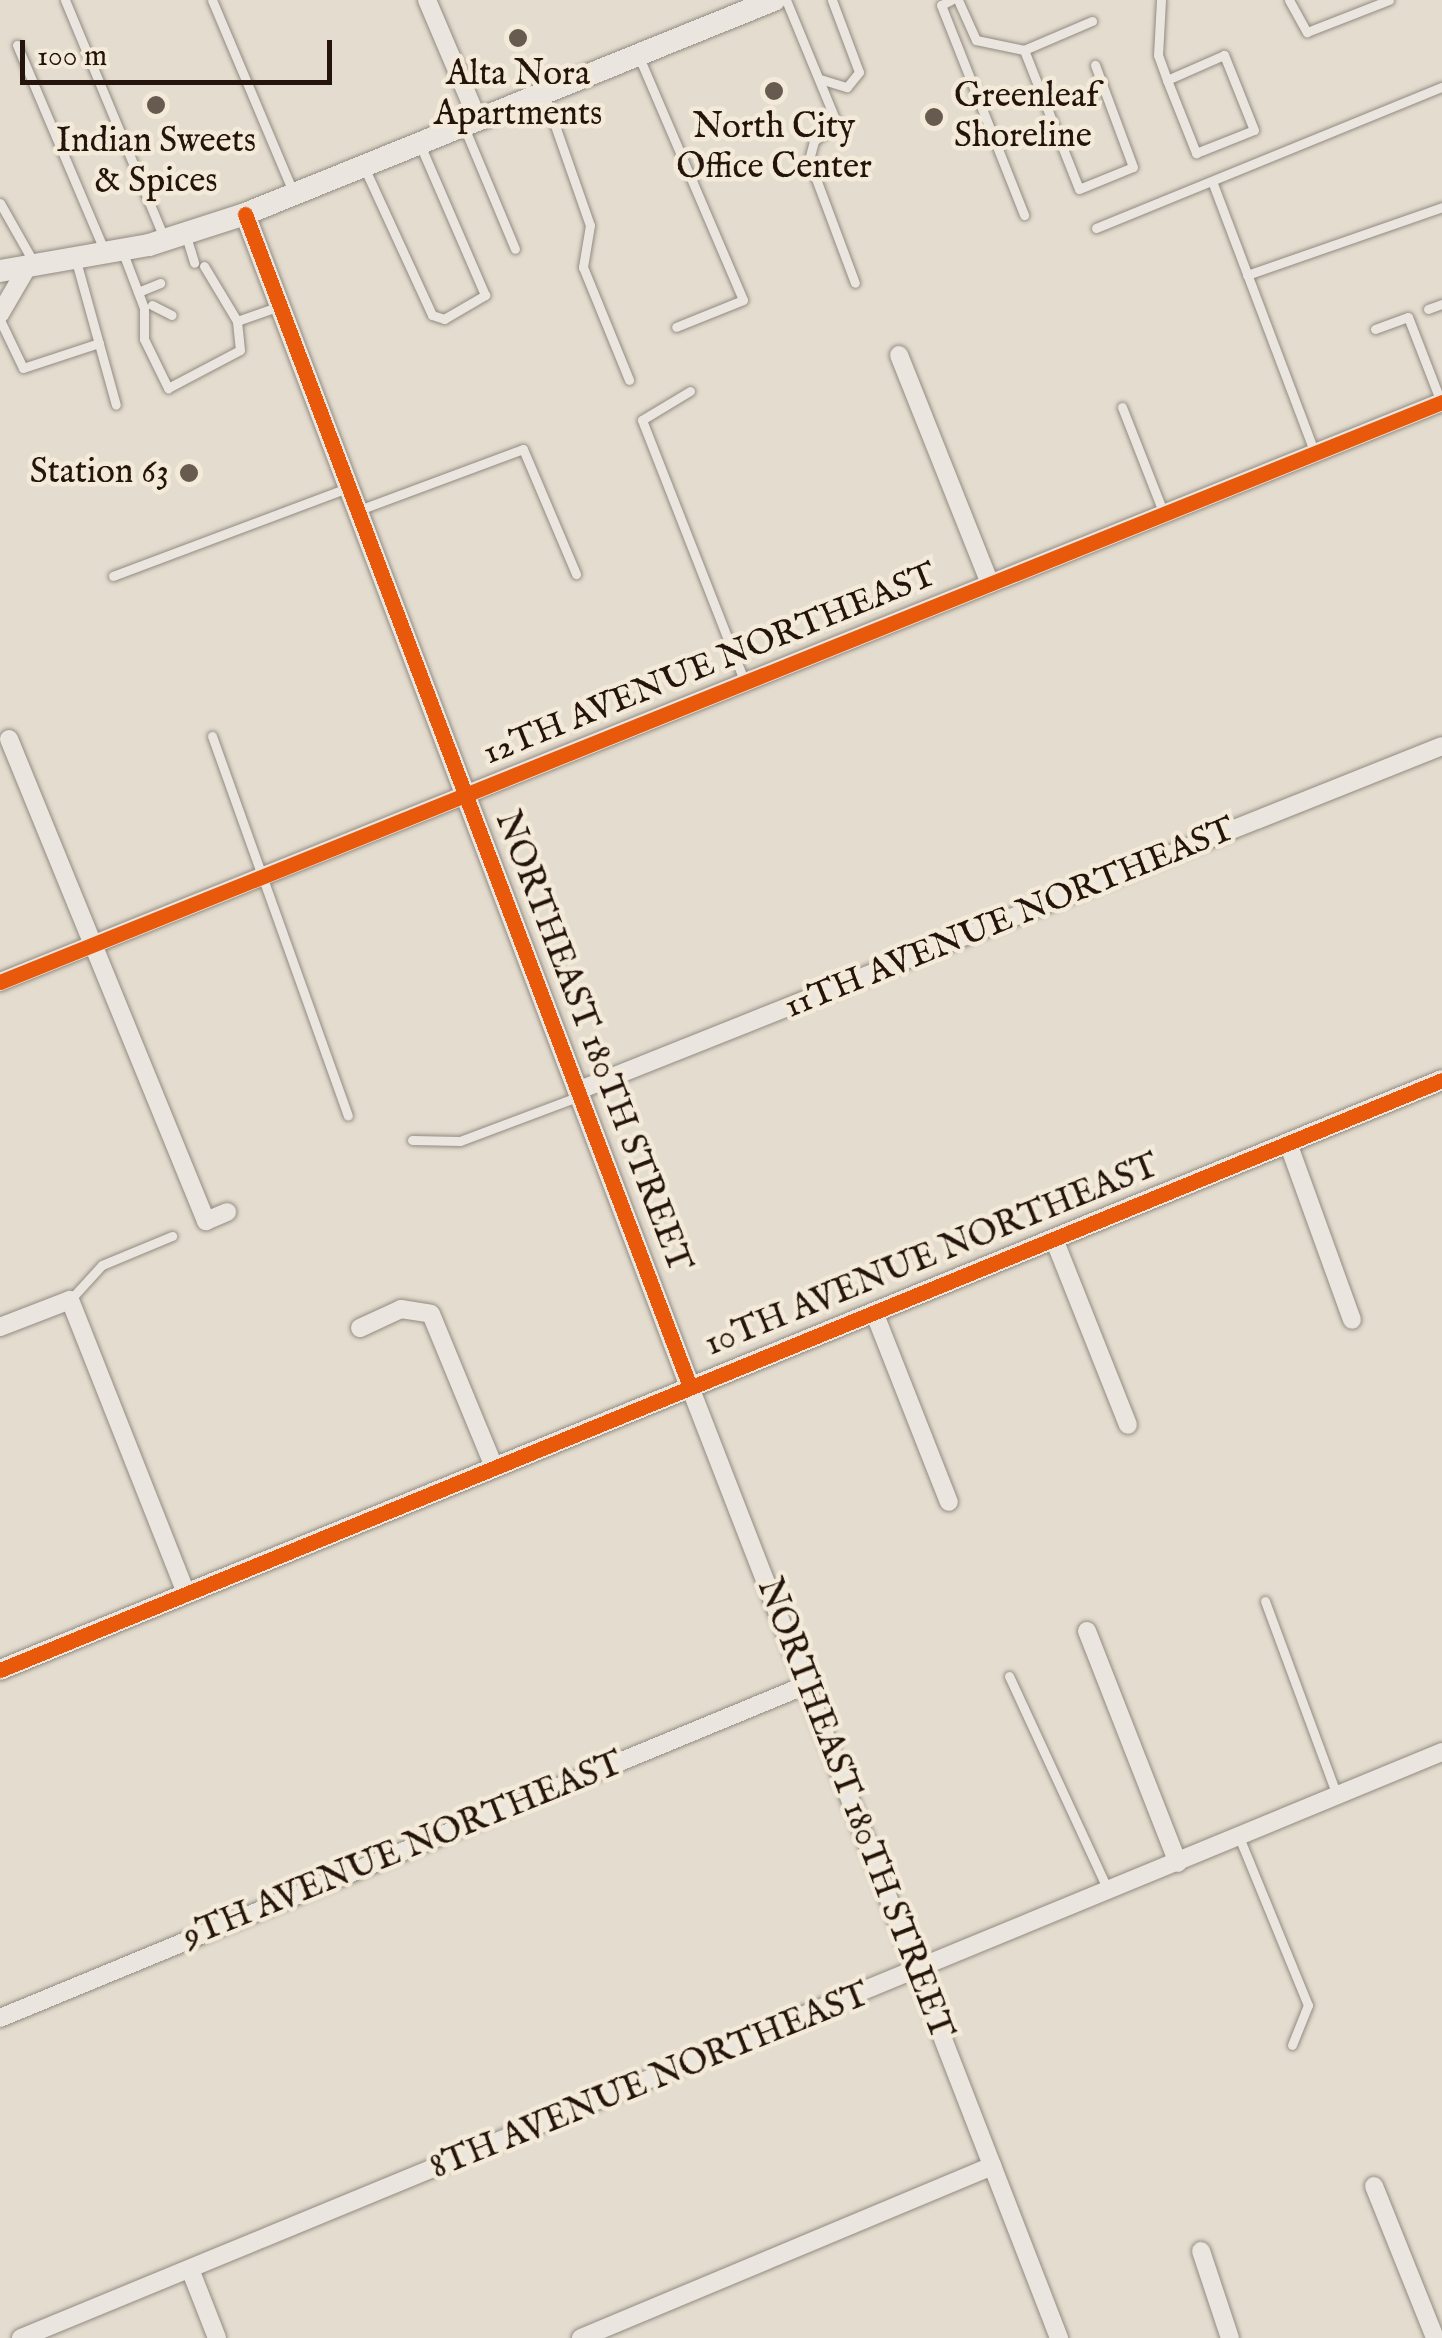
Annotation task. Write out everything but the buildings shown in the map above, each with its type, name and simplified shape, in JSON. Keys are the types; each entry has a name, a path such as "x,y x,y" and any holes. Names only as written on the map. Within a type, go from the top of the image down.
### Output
{"main road":[{"path":"0,271 31,271 114,253 246,214 774,0"}],"street":[{"path":"427,0 470,121"},
{"name":"NORTHEAST 180TH STREET","path":"246,214 578,1094 1059,2338"},
{"path":"0,317 31,271"},
{"path":"899,355 990,584"},
{"name":"12TH AVENUE NORTHEAST","path":"0,982 1442,402"},
{"path":"9,739 206,1221 227,1212"},
{"name":"11TH AVENUE NORTHEAST","path":"578,1094 1442,746"},
{"name":"10TH AVENUE NORTHEAST","path":"0,1670 1442,1080"},
{"path":"1288,1143 1352,1320"},
{"path":"1054,1239 1128,1425"},
{"path":"0,1327 70,1300 186,1593"},
{"path":"360,1328 401,1309 431,1314 494,1467"},
{"path":"874,1312 949,1502"},
{"path":"1087,1632 1178,1863"},
{"name":"9TH AVENUE NORTHEAST","path":"0,2018 806,1684"},
{"name":"8TH AVENUE NORTHEAST","path":"21,2338 917,1974 1442,1752"},
{"path":"582,2338 992,2166"},
{"path":"1374,2186 1435,2338"},
{"path":"1201,2251 1230,2338"},
{"path":"190,2268 217,2338"}],"lane":[{"path":"64,0 175,237 214,282 236,321 240,350 168,388 144,339 148,307"},
{"path":"212,0 294,194"},
{"path":"786,0 837,124 814,141 809,160 855,283"},
{"path":"818,77 847,87 859,72 832,0"},
{"path":"1162,0 1158,55 1167,80 1196,153 1254,130 1224,55 1167,80"},
{"path":"1289,0 1307,32 1389,0"},
{"path":"947,1 976,40 1024,50 1092,21"},
{"path":"947,1 1024,215"},
{"path":"18,45 114,253 148,307 172,315"},
{"path":"1024,50 1078,189 1133,167 1095,65"},
{"path":"638,54 744,300 676,327"},
{"path":"1096,228 1442,87"},
{"path":"543,92 590,224 583,267 628,380"},
{"path":"470,121 515,249"},
{"path":"364,166 432,315 457,314 486,295 418,142"},
{"path":"1212,182 1316,453"},
{"path":"0,202 31,271"},
{"path":"1248,275 1442,207"},
{"path":"76,261 116,405"},
{"path":"138,292 160,283"},
{"path":"148,307 167,300"},
{"path":"1428,309 1442,304"},
{"path":"236,321 280,306"},
{"path":"0,317 23,368 99,343"},
{"path":"1376,330 1408,317 1442,402"},
{"path":"690,391 642,420 745,683"},
{"path":"1122,407 1164,514"},
{"path":"356,510 523,449 576,574"},
{"path":"114,576 347,488"},
{"path":"212,736 348,1115"},
{"path":"412,1140 460,1141 578,1094"},
{"path":"70,1300 102,1265 172,1236"},
{"path":"1265,1601 1337,1796"},
{"path":"1009,1676 1109,1893"},
{"path":"1239,1837 1308,2005 1292,2045"}],"cycle path":[{"path":"245,214 690,1387"},
{"path":"0,982 1442,402"},
{"path":"0,1670 1442,1080"}],"place":[{"name":"Alta Nora Apartments","path":"518,38"},
{"name":"North City Office Center","path":"774,91"},
{"name":"Indian Sweets & Spices","path":"156,105"},
{"name":"Greenleaf Shoreline","path":"934,117"},
{"name":"Station 63","path":"189,473"}]}
